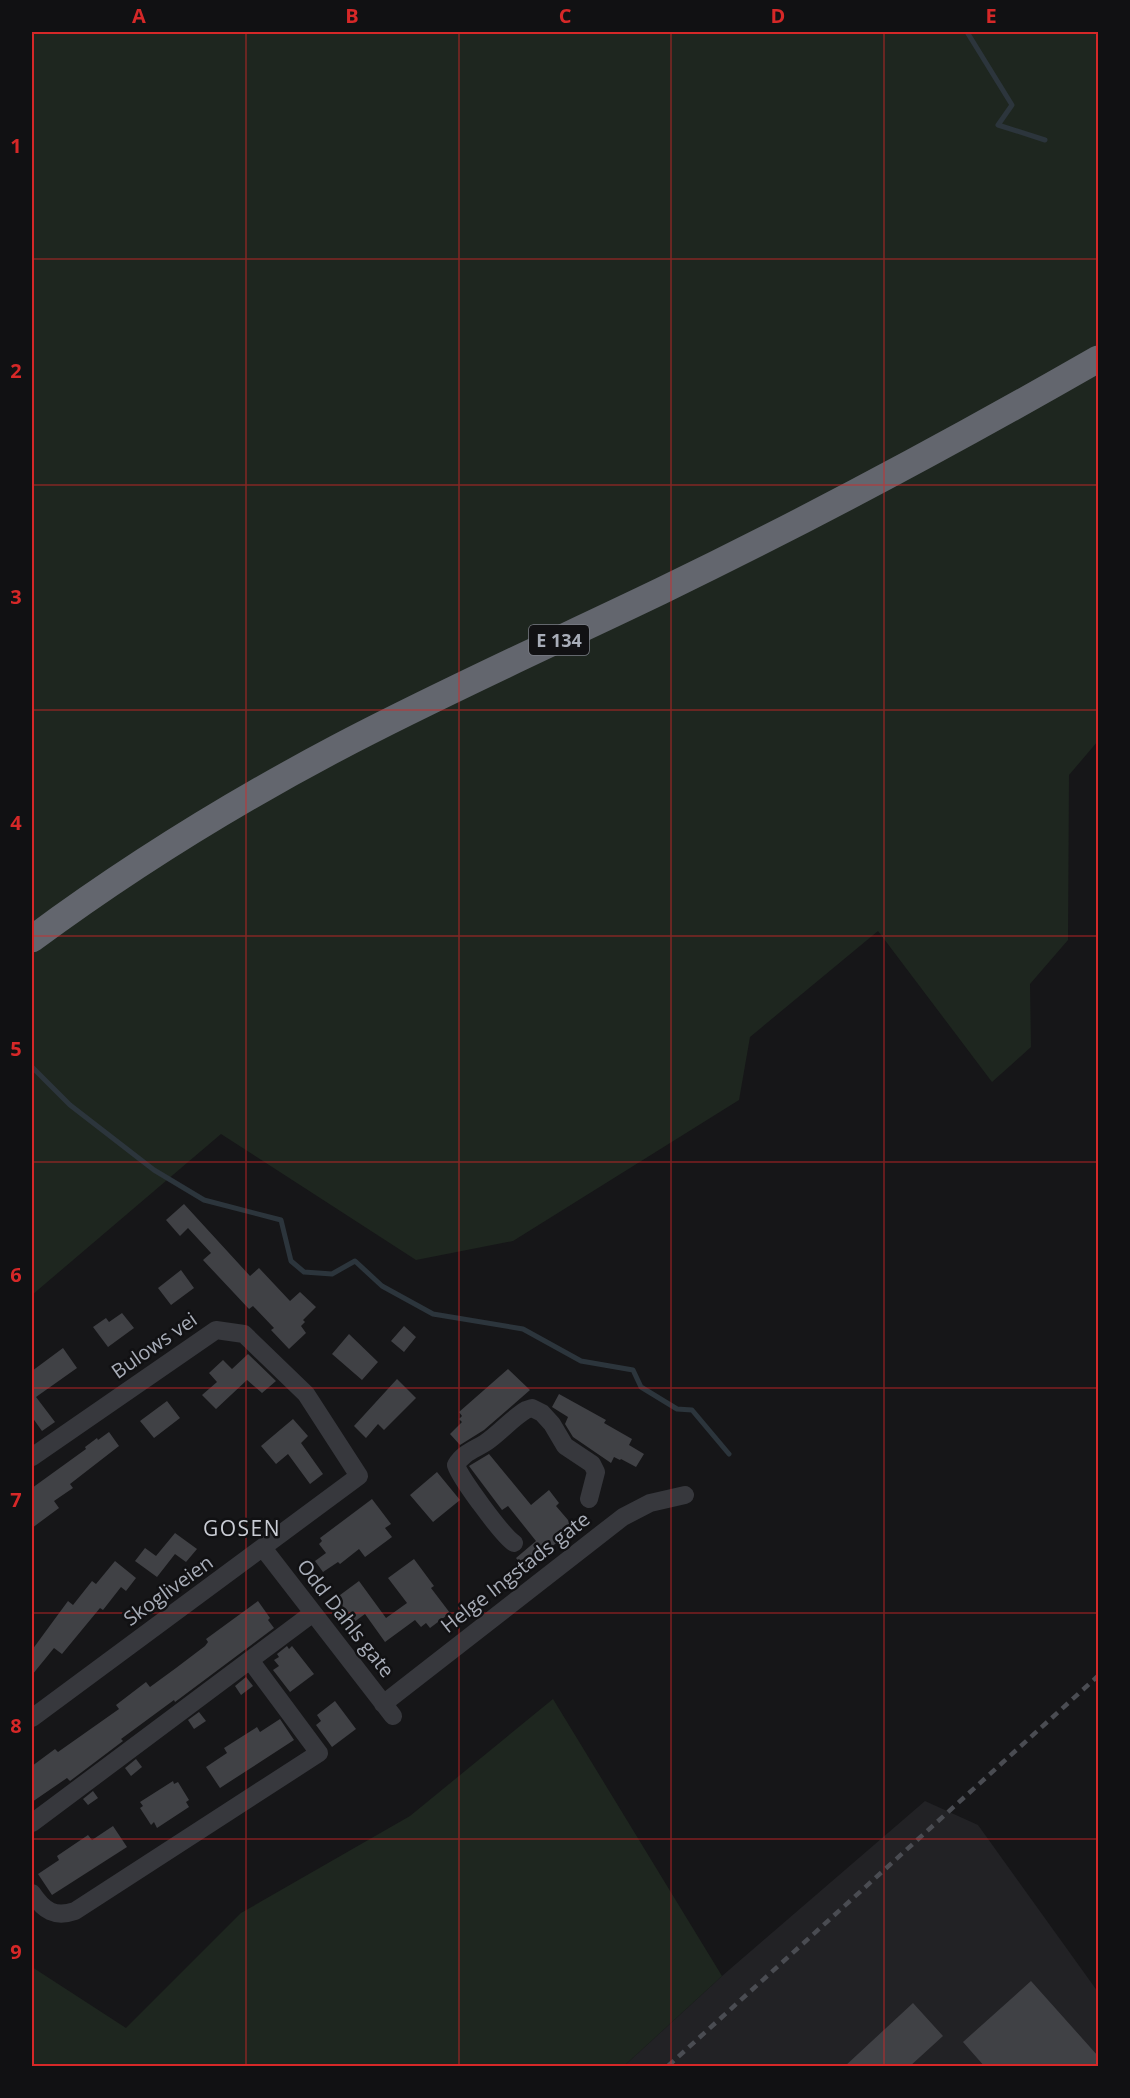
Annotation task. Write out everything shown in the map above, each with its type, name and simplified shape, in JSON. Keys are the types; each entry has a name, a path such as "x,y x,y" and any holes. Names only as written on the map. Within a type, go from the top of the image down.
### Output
{"highway":[{"name":"E 134","path":"32,924 155,840 333,736 435,684 746,536 994,405 1098,345"},
{"name":"E 134","path":"32,939 159,851 245,798 327,753 441,695 659,592 812,516 902,470 1098,359"}],"street":[{"name":"Bulows vei","path":"32,1457 216,1330 244,1334 306,1394 358,1476"},
{"name":"Helge Ingstads gate","path":"514,1543 498,1527 456,1465 460,1458 485,1443 526,1410 532,1408 542,1413 552,1424 565,1446 592,1464 596,1472 589,1499"},
{"name":"Skogliveien","path":"32,1718 358,1476"},
{"name":"Helge Ingstads gate","path":"388,1710 623,1516 650,1503 685,1494"},
{"name":"Odd Dahls gate","path":"263,1548 388,1710"},
{"path":"32,1823 313,1613"},
{"path":"32,1893 52,1914 63,1915 75,1911 319,1753 250,1660"}],"shaded area":[{"path":"32,32 1098,32 1098,741 1069,775 1068,940 1030,984 1031,1047 992,1082 878,931 750,1037 739,1100 513,1241 416,1260 221,1134 32,1295"},
{"path":"553,1699 722,1976 624,2066 32,2066 32,1967 126,2028 241,1913 410,1816"},
{"path":"925,1801 978,1825 1098,1992 1098,2066 624,2066 722,1976"}],"building":[{"path":"184,1204 250,1276 259,1268 290,1301 300,1292 316,1307 303,1320 305,1322 301,1326 306,1333 289,1349 271,1330 274,1328 253,1306 249,1309 203,1260 211,1253 188,1228 180,1236 166,1220"},
{"path":"181,1270 194,1288 171,1305 158,1288"},
{"path":"122,1313 134,1328 108,1347 93,1327 106,1318 109,1322"},
{"path":"404,1326 416,1337 404,1352 391,1341"},
{"path":"349,1334 378,1362 362,1380 332,1354"},
{"path":"63,1348 77,1368 36,1397 55,1422 42,1431 32,1417 32,1371"},
{"path":"248,1354 276,1381 262,1393 247,1380 216,1409 202,1395 217,1382 209,1373 223,1360 232,1369"},
{"path":"508,1369 530,1390 484,1430 460,1445 450,1434 462,1422 459,1419 462,1416 459,1412"},
{"path":"397,1379 416,1398 384,1430 378,1424 366,1438 354,1426"},
{"path":"559,1394 606,1420 604,1423 632,1439 629,1445 644,1454 636,1467 614,1457 611,1463 573,1437 565,1424 568,1417 552,1407"},
{"path":"167,1401 180,1418 154,1438 140,1421"},
{"path":"293,1419 308,1436 301,1443 323,1474 310,1484 288,1454 276,1464 261,1446"},
{"path":"109,1432 119,1446 70,1484 73,1488 54,1501 59,1508 32,1528 32,1488 86,1449 85,1447 97,1438 98,1440"},
{"path":"489,1454 531,1505 549,1490 559,1503 556,1506 574,1527 526,1570 516,1558 536,1541 508,1506 502,1510 469,1466"},
{"path":"437,1472 460,1500 433,1522 410,1495"},
{"path":"372,1499 391,1524 385,1528 392,1537 365,1557 359,1549 340,1564 338,1562 323,1572 315,1561 326,1553 319,1544 322,1541 320,1538"},
{"path":"175,1533 197,1549 186,1562 175,1554 157,1577 135,1561 145,1548 156,1556"},
{"path":"414,1559 434,1586 431,1588 450,1613 430,1628 426,1623 421,1627 415,1620 385,1642 365,1614 354,1622 336,1598 359,1581 386,1618 407,1603 388,1578"},
{"path":"115,1561 136,1578 126,1591 121,1587 103,1610 100,1608 62,1654 54,1648 32,1675 32,1650 68,1601 73,1605 92,1581 96,1584"},
{"path":"258,1601 274,1628 121,1739 123,1741 70,1781 67,1778 32,1802 32,1766 55,1749 58,1752 119,1709 116,1705 146,1682 150,1687 205,1646 208,1642 206,1639"},
{"path":"287,1646 289,1649 292,1646 314,1674 290,1692 273,1670 279,1666 274,1660 279,1657 277,1654"},
{"path":"246,1677 253,1686 241,1695 235,1686"},
{"path":"335,1701 356,1729 332,1747 316,1725 321,1721 317,1715"},
{"path":"199,1712 206,1721 194,1729 188,1720"},
{"path":"280,1719 294,1740 220,1788 206,1767 227,1753 224,1748 257,1727 260,1732"},
{"path":"136,1759 142,1767 131,1776 125,1768"},
{"path":"173,1781 174,1784 178,1782 189,1800 186,1802 189,1807 157,1828 154,1822 151,1825 140,1808 143,1806 140,1802"},
{"path":"93,1791 98,1798 88,1805 83,1799"},
{"path":"113,1826 127,1847 52,1895 38,1874 59,1860 57,1856 88,1835 92,1840"},
{"path":"1031,1981 1098,2056 1098,2067 985,2067 963,2042"},
{"path":"913,2003 943,2036 909,2067 844,2067"}],"waterway":[{"path":"967,32 1012,105 998,125 1045,140"},
{"path":"32,1067 70,1105 154,1170 204,1200 281,1220 291,1261 304,1272 332,1274 355,1261 382,1286 433,1314 523,1329 581,1361 633,1370 641,1387 677,1409 692,1410 729,1454"}],"railway":[{"path":"668,2066 1098,1676"}],"district":[{"name":"GOSEN","path":"242,1528"}]}
